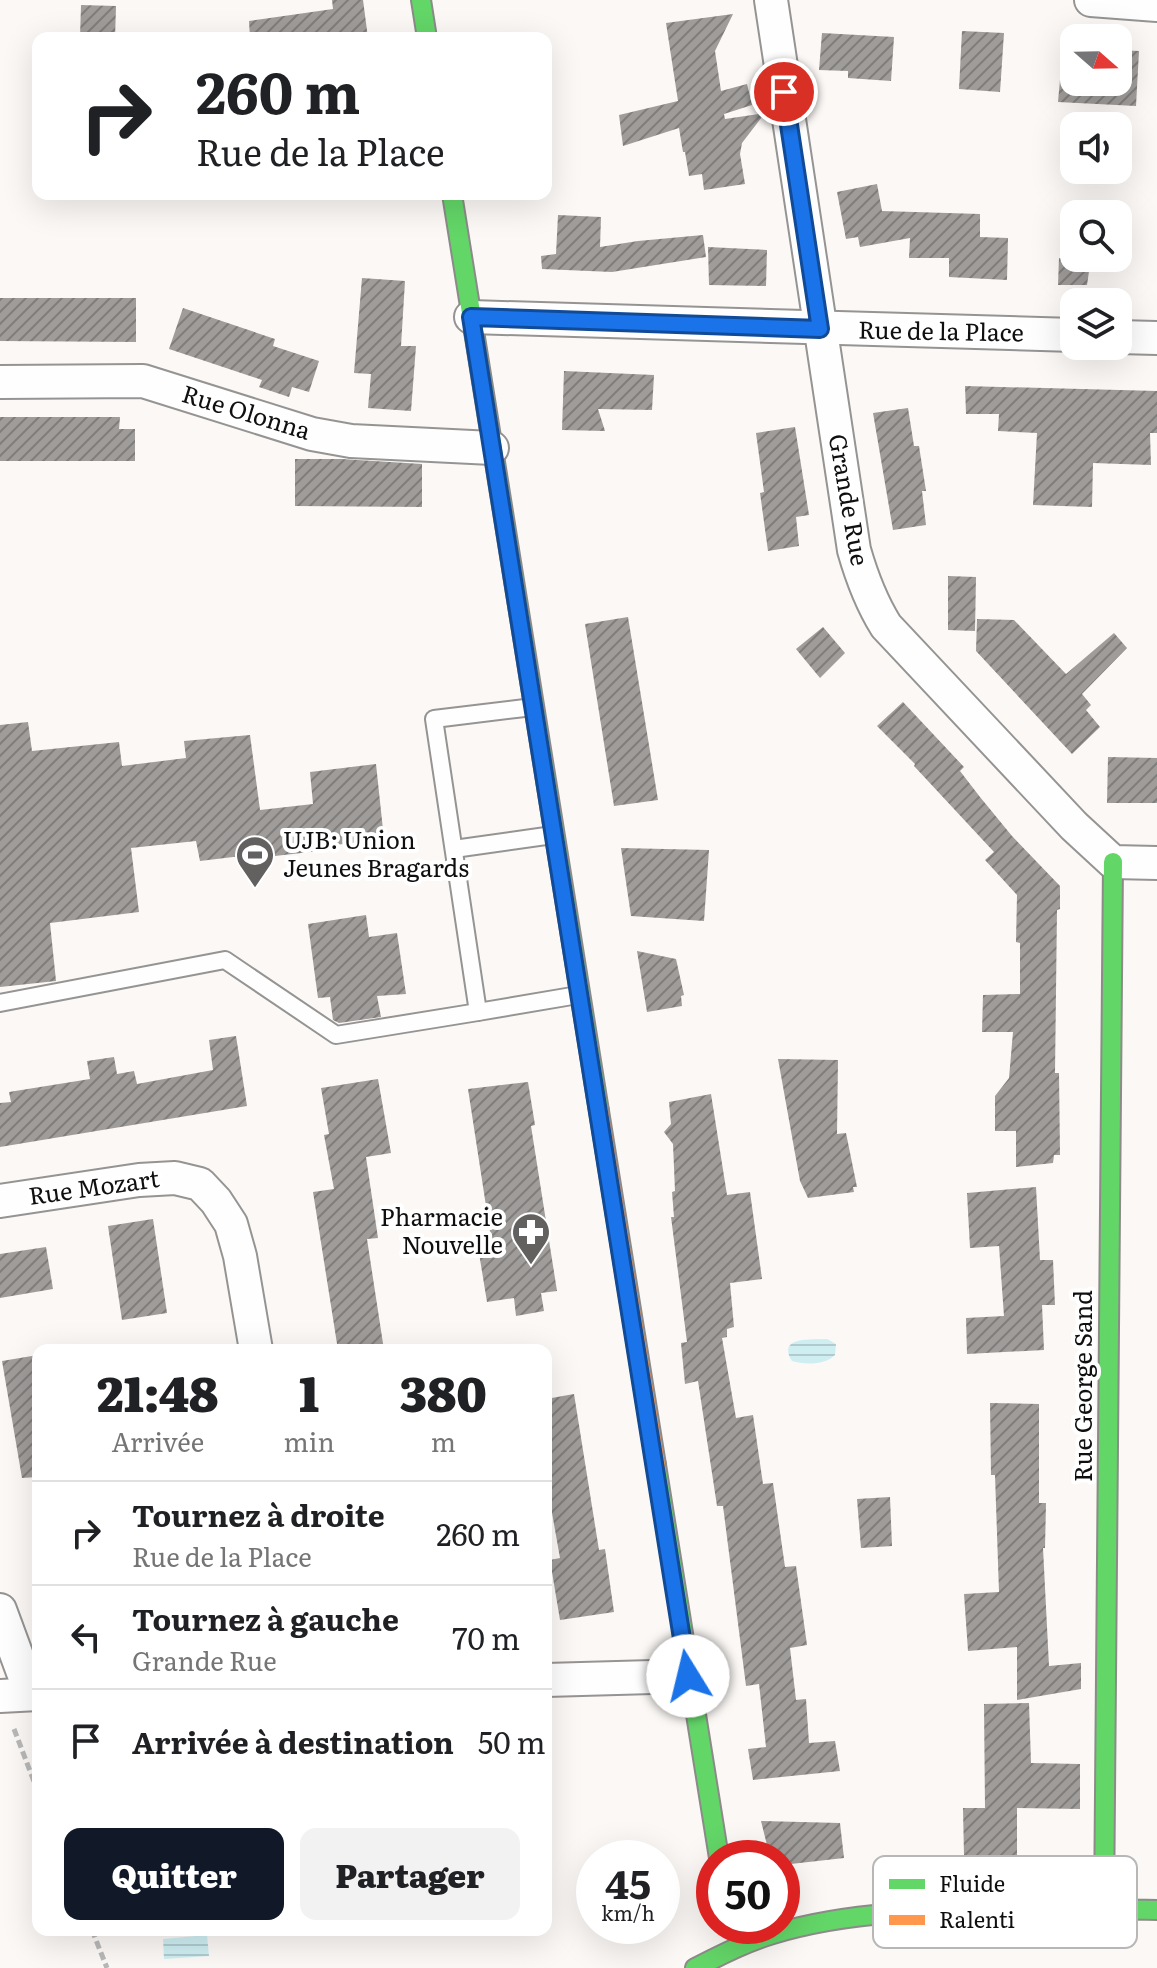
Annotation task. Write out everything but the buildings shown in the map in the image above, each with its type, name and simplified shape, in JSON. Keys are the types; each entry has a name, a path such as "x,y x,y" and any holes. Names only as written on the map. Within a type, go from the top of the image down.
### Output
{"main road":[{"path":"421,0 426,32"},
{"path":"453,200 716,1840"},
{"name":"Rue George Sand","path":"1104,1856 1113,862"},
{"path":"800,1927 873,1915"},
{"path":"695,1968 729,1944"}],"street":[{"name":"Grande Rue","path":"771,0 854,550 862,578 886,626 1074,826 1113,862"},
{"path":"1091,0 1157,5"},
{"name":"Rue de la Place","path":"471,317 1060,335"},
{"path":"1132,337 1157,338"},
{"name":"Rue Olonna","path":"0,382 143,381 312,434 351,441 492,448"},
{"path":"1113,862 1157,863"},
{"name":"Rue Mozart","path":"0,1201 139,1180 175,1178 200,1184 231,1224 240,1256 255,1344"},
{"path":"0,1610 17,1695"},
{"path":"552,1680 688,1676"}],"lane":[{"path":"478,1012 434,719 534,707"},
{"path":"454,849 554,835"},
{"path":"0,1003 225,960 336,1035 580,995"}],"path":[{"path":"17,1695 32,1764"},
{"path":"94,1936 107,1968"}],"water":[{"path":"827,1339 836,1344 835,1355 831,1358 815,1363 792,1361 789,1347 792,1343"},
{"path":"207,1936 209,1956 164,1959 163,1939"}],"traffic: fast":[{"path":"421,0 426,32"},
{"path":"453,200 599,1111"},
{"path":"1104,1856 1113,862"},
{"path":"656,1465 716,1840"},
{"path":"1137,1910 1157,1910"},
{"path":"695,1968 773,1934 873,1915"}],"traffic: slow":[{"path":"599,1111 656,1465"}],"place":[{"name":"UJB: Union Jeunes Bragards","path":"255,889"},
{"name":"Pharmacie Nouvelle","path":"531,1266"}],"route":[{"path":"688,1676 471,317 820,329 784,92"}]}
